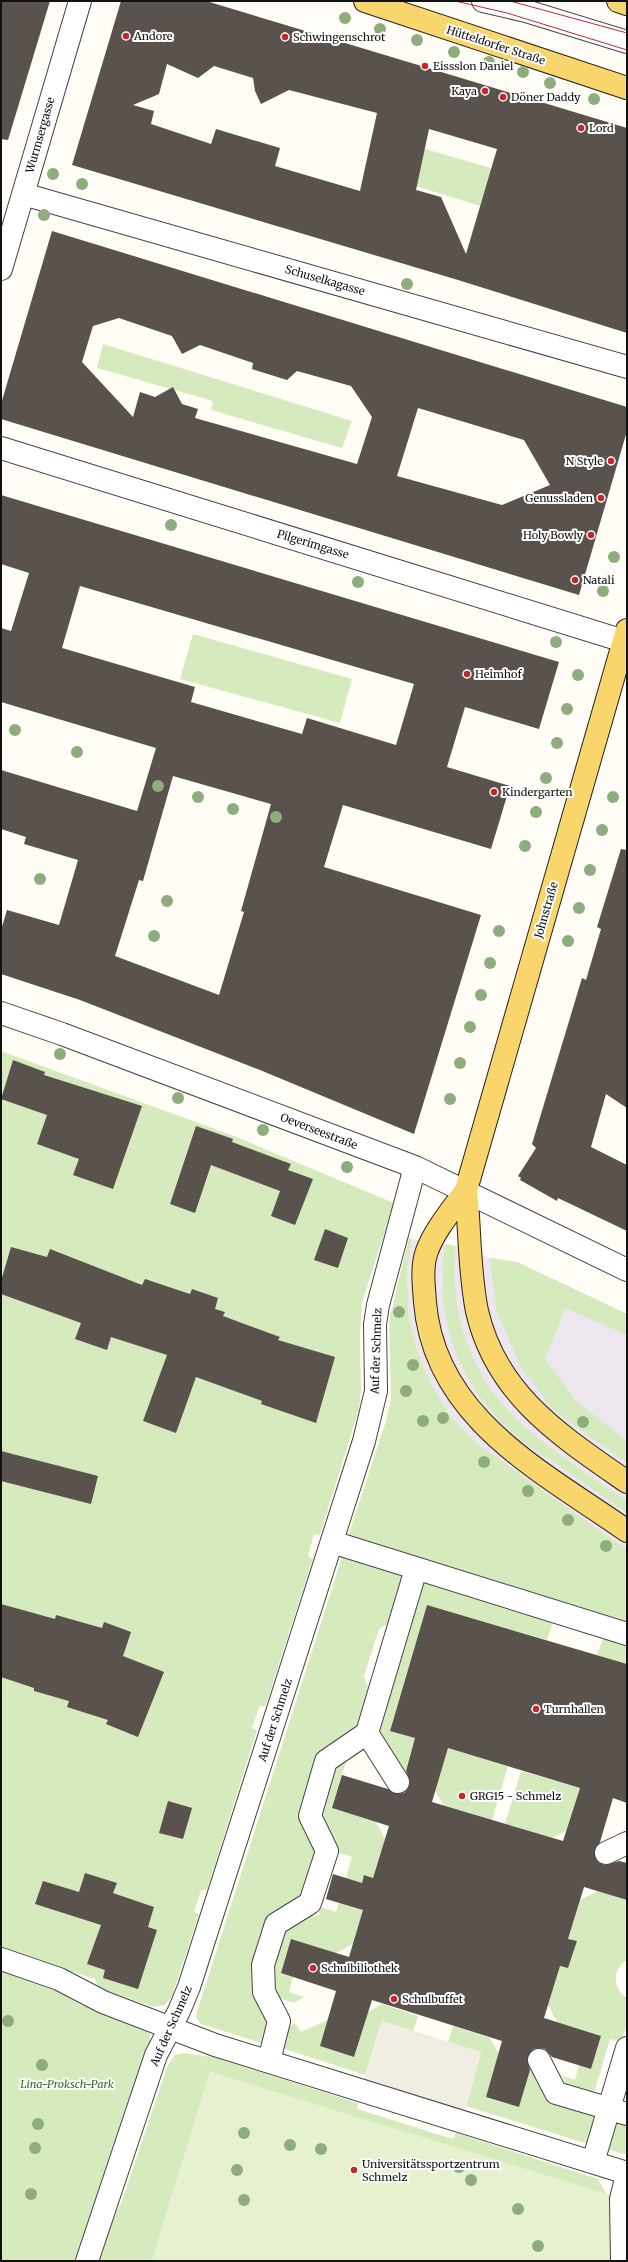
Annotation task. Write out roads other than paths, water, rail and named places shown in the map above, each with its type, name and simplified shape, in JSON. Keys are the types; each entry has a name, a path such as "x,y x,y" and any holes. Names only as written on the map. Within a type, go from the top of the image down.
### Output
{"main road":[{"name":"Hütteldorfer Straße","path":"365,1 627,88"},
{"path":"618,1 627,4"},
{"name":"Johnstraße","path":"466,1190 626,637"},
{"path":"466,1190 473,1284 478,1312 486,1339 499,1366 516,1392 534,1412 562,1436 627,1482"},
{"path":"466,1190 434,1237 427,1252 423,1277 426,1312 430,1334 452,1387 469,1411 488,1431 509,1448 627,1531"}],"street":[{"name":"Wurmsergasse","path":"1,269 80,1"},
{"path":"483,1 526,11 627,42"},
{"name":"Schuselkagasse","path":"23,194 627,367"},
{"name":"Pilgerimgasse","path":"1,448 626,637"},
{"name":"Oeverseestraße","path":"1,1013 62,1034 415,1167 466,1190 627,1270"},
{"name":"Auf der Schmelz","path":"87,2261 156,2055 189,1987 372,1413 376,1391 375,1324 378,1304 415,1167"},
{"path":"332,1542 416,1570 627,1634"},
{"path":"268,2060 279,2021 264,1992 262,1978 263,1965 276,1924 310,1903 327,1851 310,1816 326,1761 367,1733 416,1570"},
{"path":"367,1733 398,1782"},
{"path":"606,1853 627,1843"},
{"path":"1,1959 59,1979 103,2002 171,2026 215,2045 268,2060 627,2174 621,2199 622,2261"},
{"path":"593,2162 618,2111 627,2048"},
{"path":"539,2060 556,2093 618,2111"}],"tram line":[{"path":"455,1 507,13 627,50"},
{"path":"510,1 627,33"}],"place":[{"name":"Andore","path":"126,36"},
{"name":"Schwingenschrot","path":"285,37"},
{"name":"Eissslon Daniel","path":"425,66"},
{"name":"Kaya","path":"485,91"},
{"name":"Döner Daddy","path":"503,97"},
{"name":"Lord","path":"581,128"},
{"name":"N Style","path":"611,461"},
{"name":"Genussladen","path":"601,498"},
{"name":"Holy Bowly","path":"591,535"},
{"name":"Natali","path":"575,580"},
{"name":"Heimhof","path":"467,674"},
{"name":"Kindergarten","path":"494,792"},
{"name":"Turnhallen","path":"536,1709"},
{"name":"GRG15 - Schmelz","path":"462,1796"},
{"name":"Schulbiliothek","path":"313,1968"},
{"name":"Schulbuffet","path":"394,1999"},
{"name":"Universitätssportzentrum Schmelz","path":"354,2170"}],"park label":[{"name":"Lina-Proksch-Park","path":"67,2084"}]}
